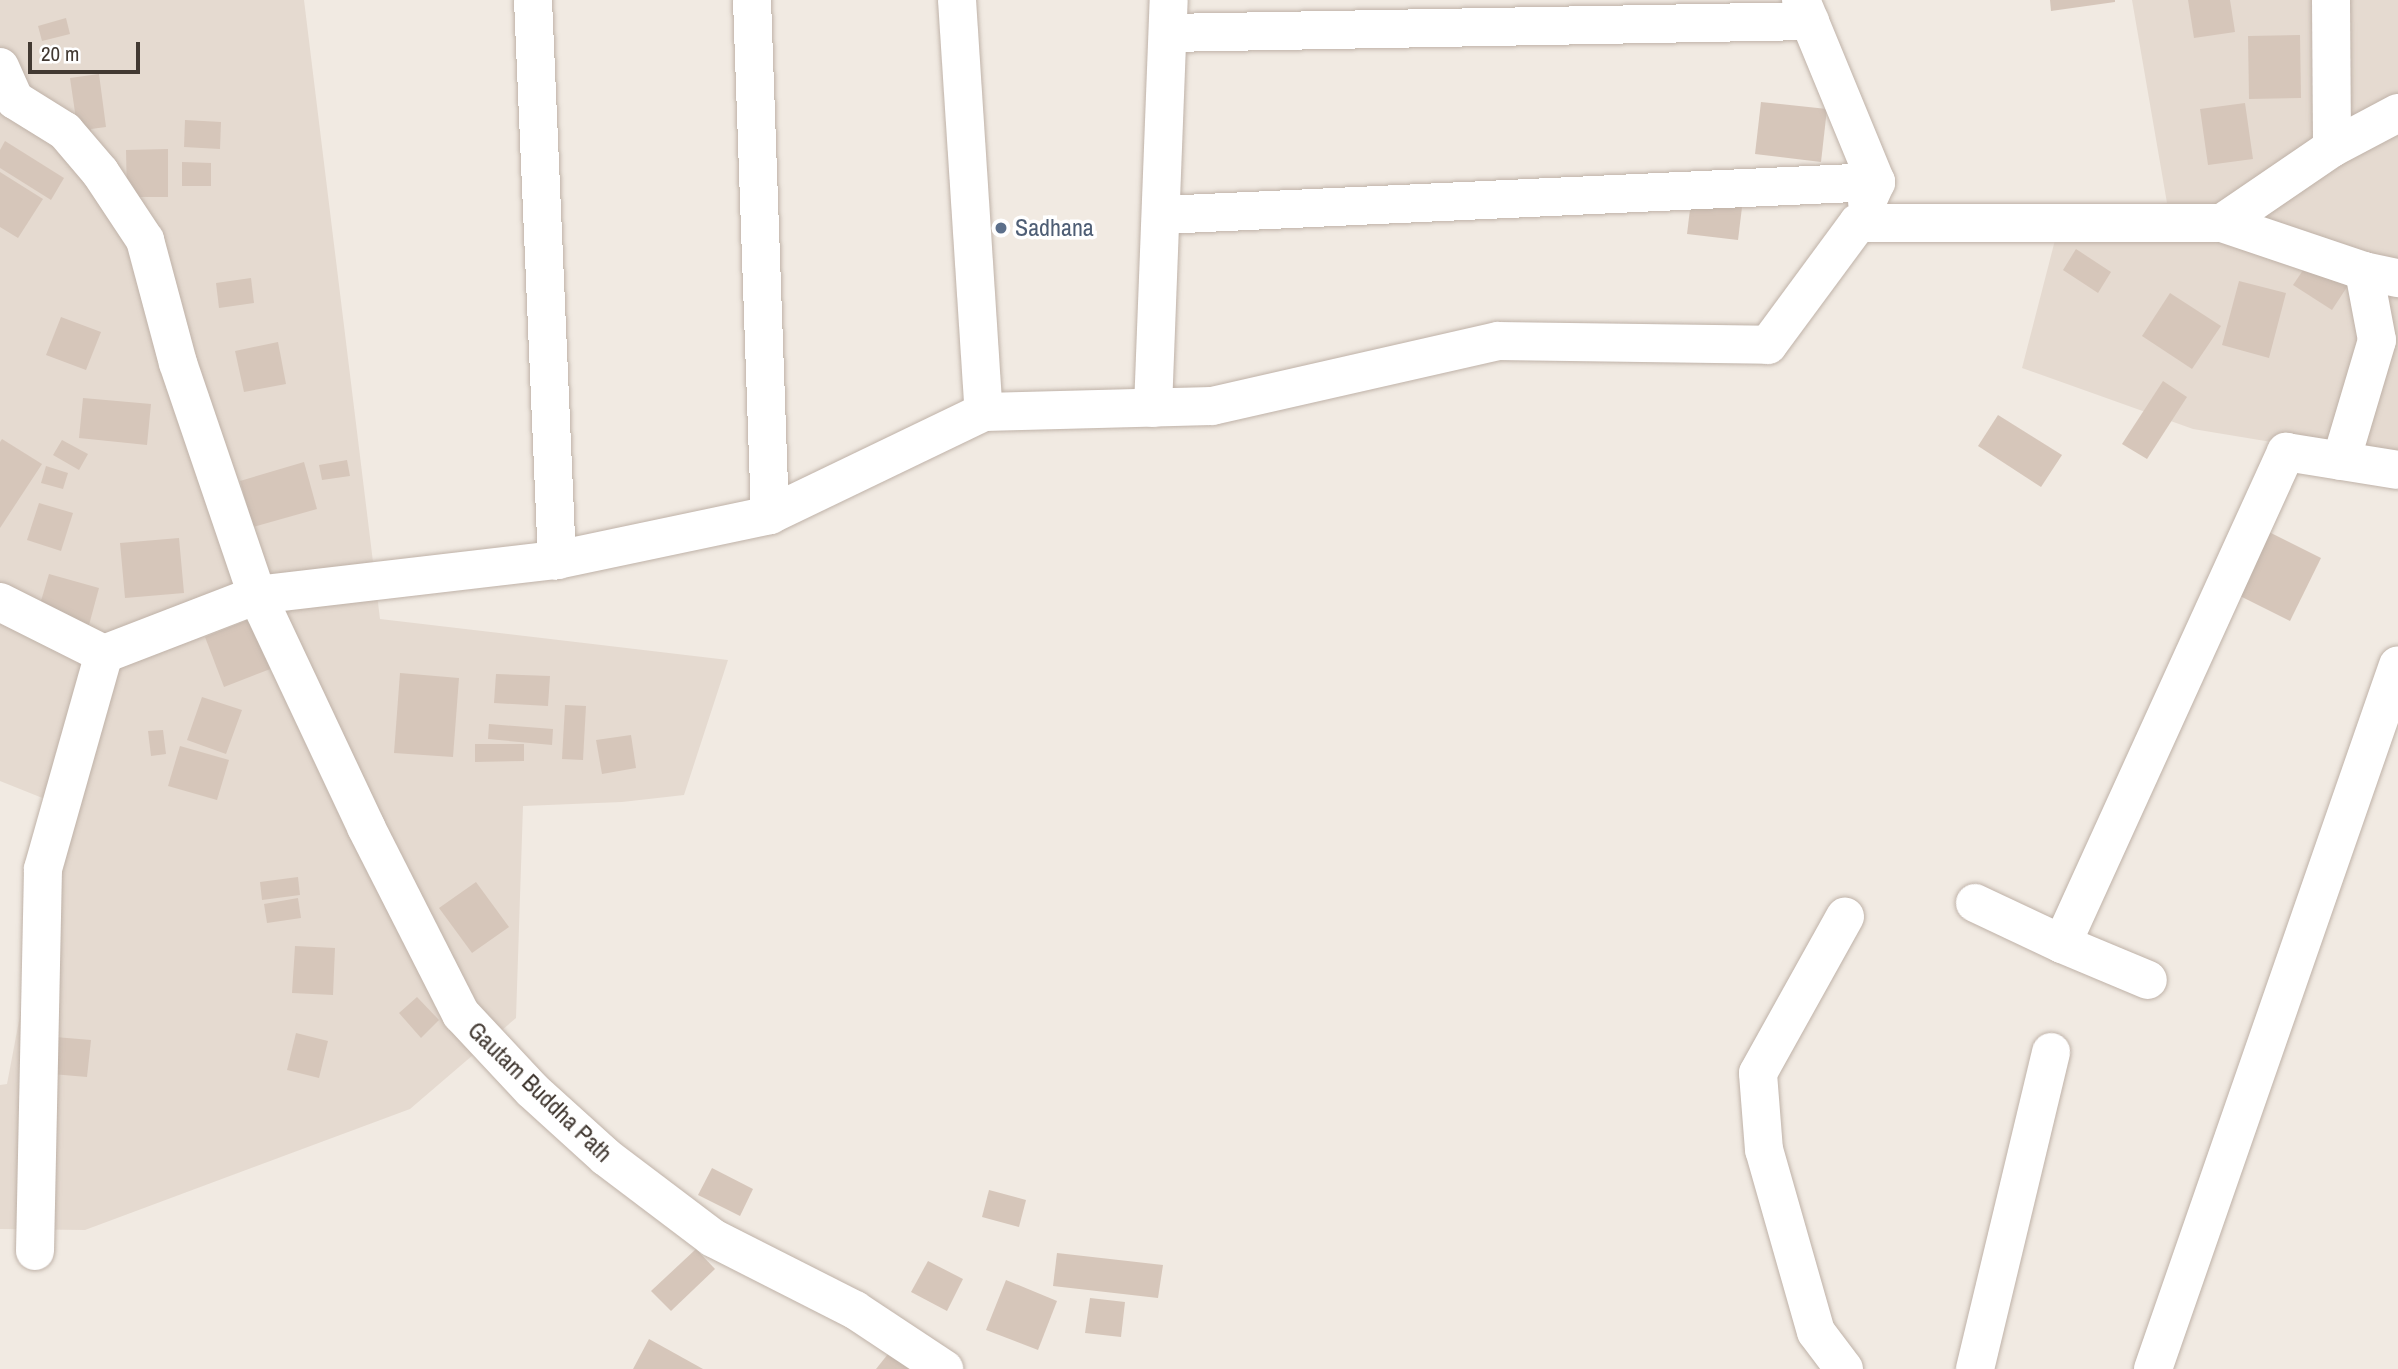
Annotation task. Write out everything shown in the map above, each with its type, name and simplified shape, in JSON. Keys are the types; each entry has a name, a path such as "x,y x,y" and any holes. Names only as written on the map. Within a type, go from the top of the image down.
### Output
{"street":[{"path":"533,0 557,560"},
{"path":"752,0 770,515"},
{"path":"957,0 984,412"},
{"path":"2332,0 2332,148"},
{"path":"0,602 104,654 257,595 557,560 770,515 984,412 1153,408 1212,406 1498,341 1768,345 1858,223 1876,182 1805,11 1169,16 1153,408"},
{"name":"Gautam Buddha Path","path":"5,96 65,131 100,172 145,240 178,363 257,595 372,839 461,1014 531,1090 606,1157 713,1238 855,1310 944,1369"},
{"path":"2222,223 2332,148 2398,113"},
{"path":"1162,215 1876,182"},
{"path":"1858,223 2222,223 2381,274 2377,340 2342,461"},
{"path":"2062,944 2286,452 2398,470"},
{"path":"34,1251 43,869 104,654"},
{"path":"2153,1369 2398,665"},
{"path":"1975,903 2148,980"},
{"path":"1844,1369 1816,1332 1763,1150 1758,1073 1845,917"},
{"path":"1975,1369 2051,1052"}],"shaded area":[{"path":"0,0 304,0 380,619 728,660 684,795 622,802 523,806 516,1018 410,1109 85,1230 0,1229 0,1085 7,1084 60,805 0,781"},
{"path":"2132,0 2398,0 2398,463 2193,429 2022,368 2062,213 2167,203"}],"building":[{"path":"2050,0 2115,0 2115,2 2051,11"},
{"path":"2188,0 2230,0 2235,32 2194,38"},
{"path":"66,18 70,34 42,41 38,26"},
{"path":"2300,35 2301,98 2249,99 2248,36"},
{"path":"99,74 106,127 91,129 92,139 79,140 70,78"},
{"path":"1761,102 1827,109 1821,162 1755,154"},
{"path":"2245,103 2253,159 2208,165 2200,109"},
{"path":"185,120 221,122 220,149 184,147"},
{"path":"5,141 64,178 51,200 0,168 0,150"},
{"path":"168,149 168,197 127,197 126,150"},
{"path":"182,162 211,163 211,186 182,186"},
{"path":"0,172 43,199 18,238 0,227"},
{"path":"1692,193 1743,199 1738,240 1687,234"},
{"path":"2076,249 2111,272 2098,293 2063,270"},
{"path":"2310,260 2349,284 2332,310 2293,285"},
{"path":"251,278 254,303 219,308 216,283"},
{"path":"2239,281 2286,293 2269,358 2222,345"},
{"path":"2170,293 2221,326 2192,369 2142,336"},
{"path":"61,317 101,332 86,370 46,355"},
{"path":"278,342 286,384 244,392 235,351"},
{"path":"2163,381 2187,397 2147,459 2122,444"},
{"path":"83,398 151,404 147,445 79,438"},
{"path":"1998,415 2062,455 2041,487 1978,446"},
{"path":"2,439 42,464 0,528 0,442"},
{"path":"62,440 88,454 79,470 53,455"},
{"path":"347,460 350,476 322,480 319,465"},
{"path":"304,462 317,509 253,527 240,481"},
{"path":"46,466 68,473 63,489 41,483"},
{"path":"39,503 73,513 61,551 27,540"},
{"path":"2265,530 2321,558 2290,621 2234,593"},
{"path":"179,538 184,593 125,598 120,543"},
{"path":"49,574 99,588 89,625 38,611"},
{"path":"253,618 273,668 224,687 205,637"},
{"path":"400,673 459,678 453,757 394,753"},
{"path":"496,674 550,676 548,706 494,703"},
{"path":"202,697 242,710 226,754 187,740"},
{"path":"565,705 586,706 583,760 562,759"},
{"path":"489,724 553,729 552,745 488,739"},
{"path":"163,730 166,754 151,756 148,731"},
{"path":"631,735 636,768 602,774 596,740"},
{"path":"475,744 524,744 524,761 475,762"},
{"path":"180,746 229,760 217,800 168,786"},
{"path":"298,877 300,895 262,900 260,882"},
{"path":"476,882 509,927 472,953 439,908"},
{"path":"298,898 301,918 267,923 264,904"},
{"path":"295,946 335,948 333,995 292,993"},
{"path":"417,997 439,1020 421,1038 399,1013"},
{"path":"296,1033 328,1041 319,1078 287,1070"},
{"path":"55,1037 91,1040 87,1077 52,1074"},
{"path":"712,1168 753,1189 740,1216 698,1195"},
{"path":"989,1190 1026,1200 1019,1227 982,1217"},
{"path":"696,1249 715,1269 671,1311 651,1291"},
{"path":"1057,1253 1163,1265 1158,1298 1053,1286"},
{"path":"928,1261 963,1279 947,1311 911,1292"},
{"path":"1006,1280 1057,1301 1038,1350 986,1330"},
{"path":"1090,1298 1125,1302 1121,1337 1085,1333"},
{"path":"649,1339 703,1369 633,1369"},
{"path":"896,1344 927,1369 876,1369"}],"place":[{"name":"Sadhana","path":"1001,228"}]}
